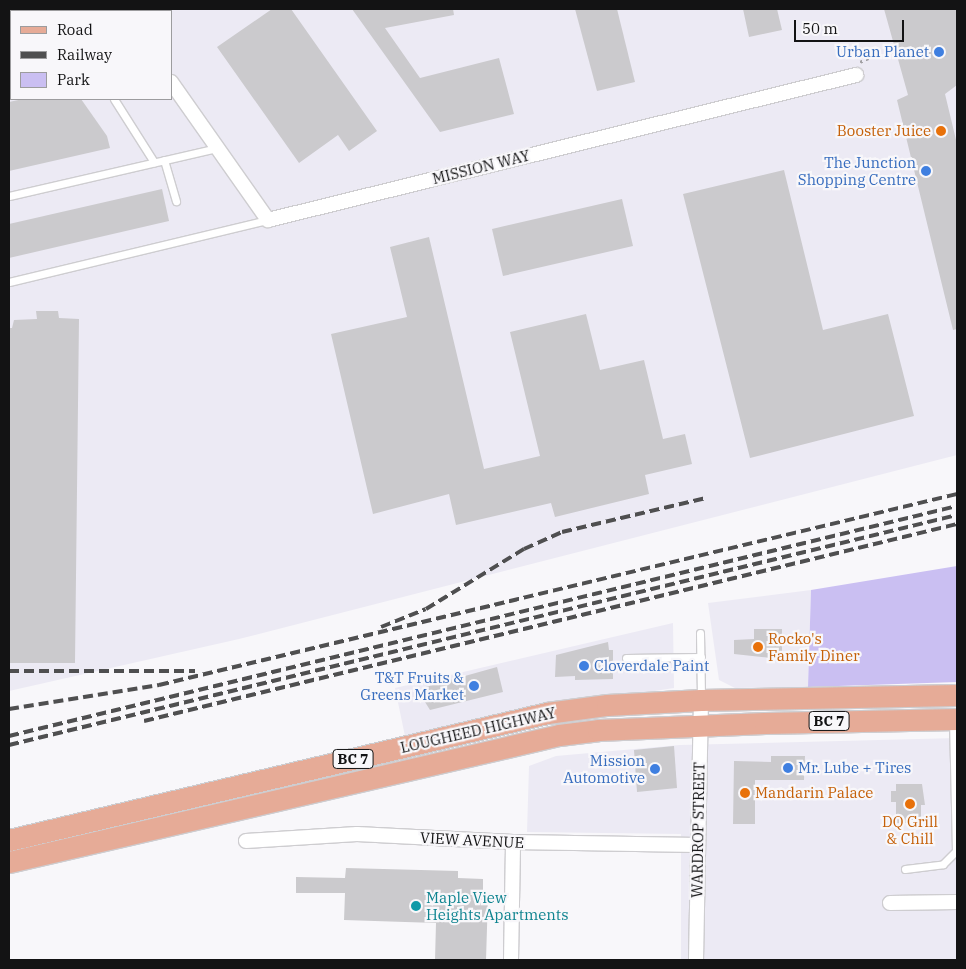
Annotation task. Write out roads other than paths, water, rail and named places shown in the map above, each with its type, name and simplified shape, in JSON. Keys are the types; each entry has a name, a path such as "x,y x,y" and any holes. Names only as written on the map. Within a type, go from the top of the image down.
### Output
{"main road":[{"name":"LOUGHEED HIGHWAY","path":"9,840 547,713 608,705 701,700 957,695"},
{"name":"LOUGHEED HIGHWAY","path":"9,862 559,735 598,730 955,719"}],"street":[{"name":"MISSION WAY","path":"268,220 856,75"},
{"path":"172,83 268,220"},
{"name":"WARDROP STREET","path":"696,960 701,700"},
{"name":"VIEW AVENUE","path":"246,841 357,834 513,842 697,845"},
{"path":"511,960 513,842"},
{"path":"890,903 957,902"}],"lane":[{"path":"115,100 154,162"},
{"path":"9,196 217,148"},
{"path":"164,160 176,201"},
{"path":"9,282 268,220"},
{"path":"700,633 701,700"},
{"path":"626,658 701,657"},
{"path":"905,870 943,864 956,851 955,719"}],"railway":[{"path":"9,709 159,685 957,494"},
{"path":"381,627 426,609 524,549 562,532 706,498"},
{"path":"9,736 957,506"},
{"path":"9,745 957,515"},
{"path":"144,721 957,524"},
{"path":"9,671 195,671"}],"place":[{"name":"Urban Planet","path":"939,52"},
{"name":"Booster Juice","path":"941,131"},
{"name":"The Junction Shopping Centre","path":"926,171"},
{"name":"Rocko's Family Diner","path":"758,647"},
{"name":"Cloverdale Paint","path":"584,666"},
{"name":"T&T Fruits & Greens Market","path":"474,686"},
{"name":"Mr. Lube + Tires","path":"788,768"},
{"name":"Mission Automotive","path":"655,769"},
{"name":"Mandarin Palace","path":"745,793"},
{"name":"DQ Grill & Chill","path":"910,804"},
{"name":"Maple View Heights Apartments","path":"416,906"}]}
